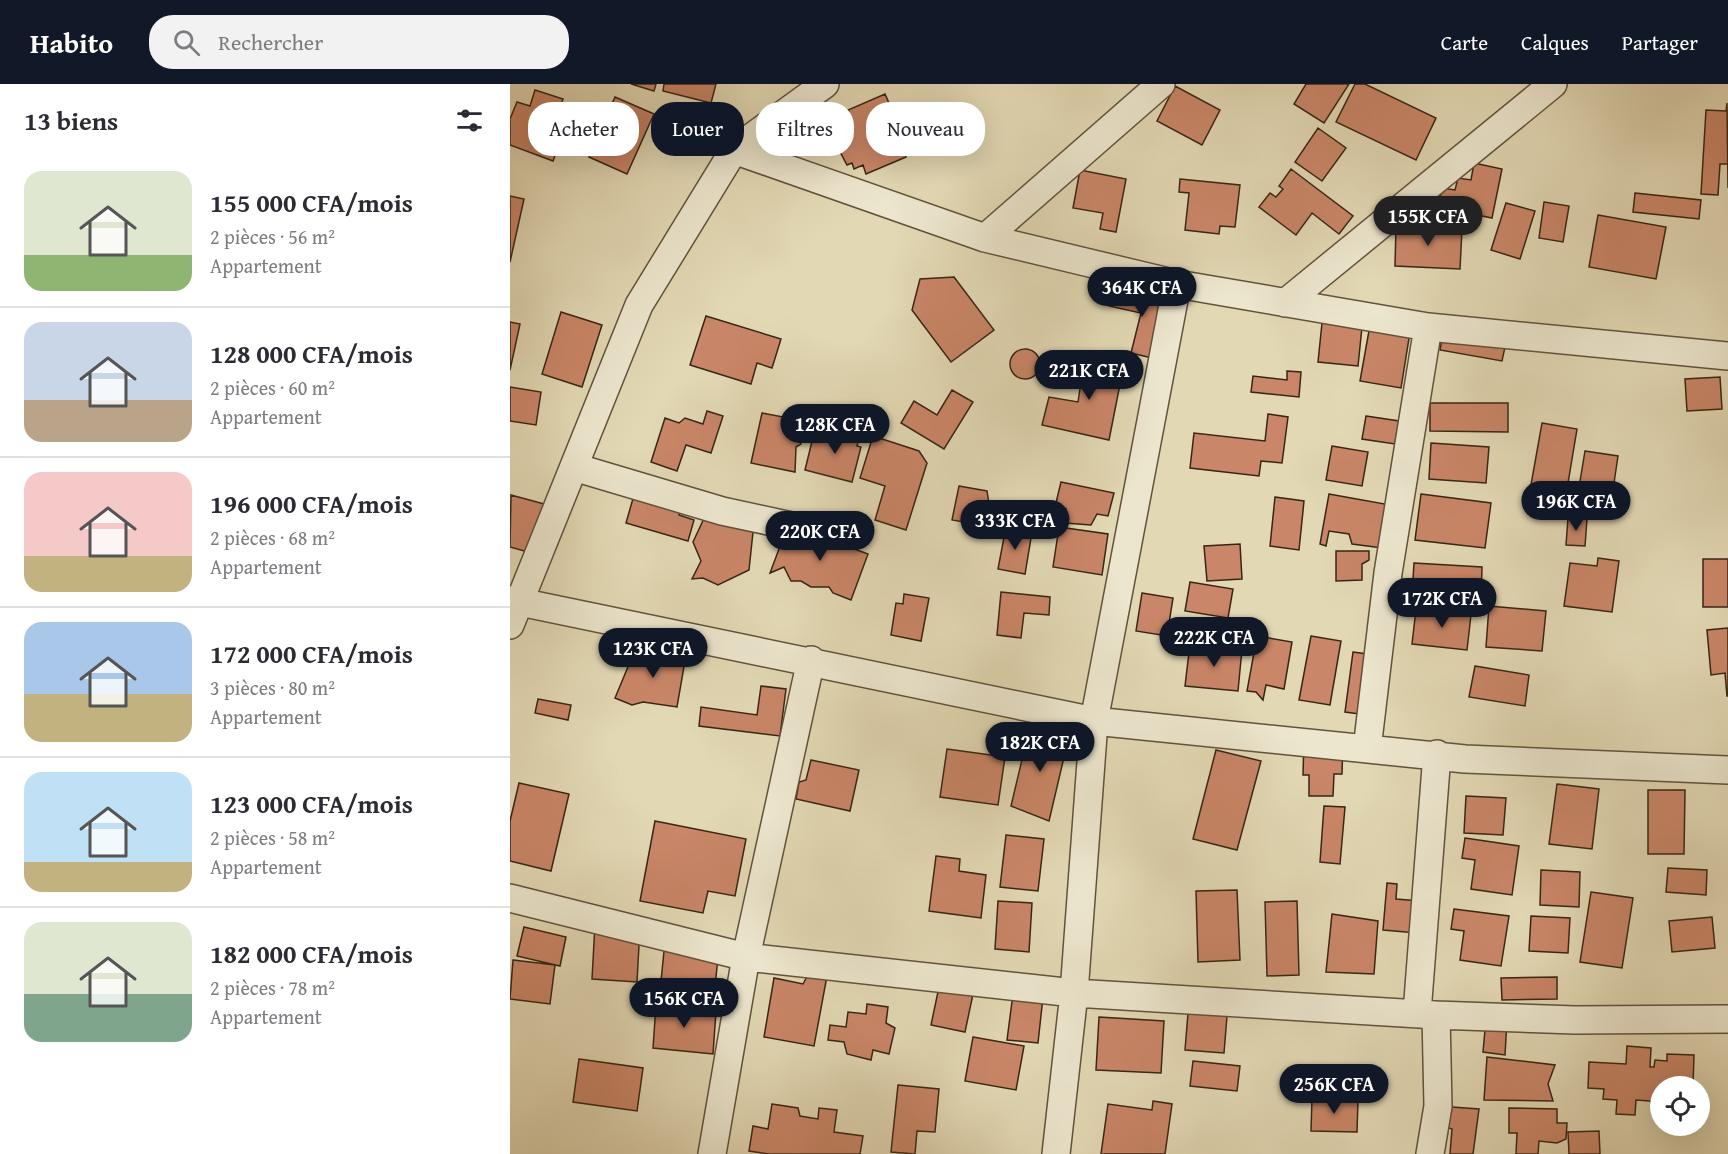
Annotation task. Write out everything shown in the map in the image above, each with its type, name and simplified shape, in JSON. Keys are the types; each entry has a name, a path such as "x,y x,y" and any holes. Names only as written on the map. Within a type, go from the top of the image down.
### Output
{"street":[{"path":"744,143 825,84"},
{"path":"985,238 1161,84"},
{"path":"1285,303 1553,84"},
{"path":"744,154 985,238 1177,284 1428,327 1728,356"},
{"path":"730,156 639,305 574,468 513,609 811,660 1094,721 1437,754 1465,759 1728,770"},
{"path":"1056,1154 1074,993 1094,721 1177,284"},
{"path":"1367,748 1388,573 1428,327"},
{"path":"574,468 722,511 824,533"},
{"path":"712,1154 746,957 811,660"},
{"path":"1430,1154 1438,1106 1427,1014 1437,754"},
{"path":"510,898 746,957 1074,993 1427,1014 1575,1020 1728,1019"}],"building":[{"path":"631,84 656,84 654,91"},
{"path":"664,84 716,84 711,102 663,91"},
{"path":"1306,84 1349,84 1324,123 1294,104"},
{"path":"1355,84 1365,84 1436,118 1416,160 1336,122"},
{"path":"1175,86 1220,110 1202,145 1157,121"},
{"path":"535,90 563,99 562,102 531,102"},
{"path":"885,94 889,102 866,102"},
{"path":"615,97 626,102 613,102"},
{"path":"517,102 528,105 528,152 510,145 510,119"},
{"path":"866,102 866,156 906,157 866,174 863,165 854,169 852,163 847,165 842,156 854,156 854,107"},
{"path":"1727,103 1728,164 1720,164 1718,195 1701,194 1706,110 1726,111"},
{"path":"639,107 651,113 651,121 639,147"},
{"path":"1318,128 1346,148 1322,181 1295,162"},
{"path":"540,156 555,156 553,161"},
{"path":"589,156 635,156 627,174"},
{"path":"1474,163 1502,169 1492,218 1438,207 1442,188 1455,190 1458,178 1471,180"},
{"path":"1291,169 1353,216 1339,234 1312,213 1296,235 1259,207 1270,193 1276,197 1283,189 1279,186"},
{"path":"1080,170 1126,179 1116,232 1100,229 1103,213 1073,208"},
{"path":"1180,179 1240,185 1235,227 1220,226 1219,234 1185,230 1189,193 1179,192"},
{"path":"1635,193 1701,200 1699,219 1633,212"},
{"path":"510,196 524,199 510,262"},
{"path":"1544,202 1569,206 1563,242 1539,238"},
{"path":"1506,203 1535,211 1520,259 1491,250"},
{"path":"1598,215 1666,227 1656,279 1589,267"},
{"path":"1396,226 1462,229 1460,269 1395,266"},
{"path":"954,277 994,330 951,362 912,310 920,279"},
{"path":"1114,287 1166,300 1152,358 1131,353 1141,313 1109,306"},
{"path":"561,312 602,325 582,387 542,374"},
{"path":"706,316 781,339 772,368 757,363 751,384 690,365"},
{"path":"1445,321 1508,333 1502,361 1440,350"},
{"path":"510,322 520,324 510,370"},
{"path":"1322,323 1362,327 1358,366 1318,362"},
{"path":"1370,325 1410,332 1401,388 1360,381"},
{"path":"1025,349 1035,354 1040,364 1035,374 1025,379 1015,374 1010,364 1015,354"},
{"path":"1085,356 1124,364 1109,440 1042,425 1049,397 1078,402"},
{"path":"1287,371 1301,372 1299,397 1251,392 1253,376 1287,380"},
{"path":"1720,377 1722,409 1687,411 1685,379"},
{"path":"510,387 541,392 536,425 510,421"},
{"path":"952,390 973,402 944,449 901,423 914,401 937,415"},
{"path":"1430,403 1508,403 1508,432 1430,431"},
{"path":"707,411 723,416 711,453 686,445 677,471 651,462 665,418 679,423 685,418 703,424"},
{"path":"762,413 799,420 796,434 801,444 796,447 795,472 751,463"},
{"path":"1268,414 1288,417 1282,463 1261,461 1259,476 1190,468 1194,433 1265,441"},
{"path":"1366,416 1399,421 1395,444 1362,439"},
{"path":"1542,423 1577,429 1563,513 1527,507"},
{"path":"831,428 860,435 857,446 861,447 852,482 805,470 814,433 829,437"},
{"path":"873,436 919,451 927,463 906,530 875,520 885,486 860,478"},
{"path":"1431,443 1489,447 1486,483 1429,479"},
{"path":"1332,446 1368,452 1362,486 1326,480"},
{"path":"1585,451 1618,456 1610,510 1576,505"},
{"path":"638,481 685,494 679,515 694,520 688,541 626,523"},
{"path":"1061,482 1114,493 1108,516 1097,514 1091,525 1065,523 1066,509 1056,503"},
{"path":"959,486 987,491 989,504 997,506 993,527 952,520"},
{"path":"1329,494 1396,506 1390,549 1352,544 1349,534 1329,531 1326,546 1320,544"},
{"path":"1421,494 1491,503 1485,548 1415,540"},
{"path":"511,495 559,508 546,557 510,547"},
{"path":"1275,497 1304,501 1299,550 1270,546"},
{"path":"707,512 753,532 749,570 718,585 703,578 692,579 701,561 693,542"},
{"path":"1568,518 1587,519 1585,546 1566,545"},
{"path":"788,525 868,554 851,600 833,593 829,587 811,587 801,581 791,581 784,567 770,573"},
{"path":"1006,527 1032,532 1025,574 998,569"},
{"path":"1059,527 1108,534 1102,575 1053,567"},
{"path":"1240,544 1242,579 1207,581 1204,546"},
{"path":"1336,551 1369,551 1369,560 1362,564 1362,580 1336,581"},
{"path":"1598,558 1619,561 1612,612 1564,606 1570,563 1597,566"},
{"path":"1703,559 1728,559 1728,607 1703,607"},
{"path":"1414,563 1482,567 1481,600 1412,596"},
{"path":"1190,582 1233,589 1228,618 1185,611"},
{"path":"1001,592 1050,597 1049,615 1024,613 1021,638 997,635"},
{"path":"1142,593 1173,598 1167,636 1136,631"},
{"path":"904,594 929,598 921,641 891,635 896,603 903,604"},
{"path":"1489,606 1546,611 1542,651 1486,647"},
{"path":"1416,609 1471,615 1467,650 1412,644"},
{"path":"1728,628 1727,696 1725,673 1711,675 1707,630"},
{"path":"1257,636 1292,642 1284,689 1266,685 1263,700 1256,692 1247,691"},
{"path":"1311,636 1341,641 1330,705 1299,700"},
{"path":"1190,644 1242,649 1238,691 1185,686"},
{"path":"645,648 686,655 677,707 643,702 632,705 615,698 630,662 643,660"},
{"path":"1353,652 1367,654 1359,714 1345,712"},
{"path":"1475,666 1529,675 1525,706 1469,697"},
{"path":"761,686 786,689 780,736 699,726 701,707 757,715"},
{"path":"538,699 571,705 568,720 535,713"},
{"path":"1029,730 1069,736 1049,821 1011,806"},
{"path":"1304,738 1343,739 1342,774 1334,774 1333,796 1309,796 1309,775 1303,775"},
{"path":"947,749 1005,757 998,805 940,797"},
{"path":"1216,750 1261,761 1237,850 1193,839"},
{"path":"811,760 859,770 850,811 796,799 799,782 806,780"},
{"path":"519,783 569,794 551,871 510,861 510,821"},
{"path":"1557,784 1599,789 1592,849 1549,844"},
{"path":"1648,790 1685,790 1684,854 1648,854"},
{"path":"1466,796 1506,798 1503,835 1464,833"},
{"path":"1324,806 1345,807 1340,864 1320,862"},
{"path":"655,821 746,839 735,896 708,891 703,913 640,901"},
{"path":"1006,835 1044,839 1038,891 1000,887"},
{"path":"1465,838 1519,846 1512,895 1471,889 1475,860 1462,858"},
{"path":"936,856 960,859 959,871 986,875 981,918 929,911"},
{"path":"1668,868 1707,870 1706,895 1666,892"},
{"path":"1541,870 1580,872 1579,907 1540,905"},
{"path":"1387,883 1397,884 1396,899 1420,901 1417,933 1383,930"},
{"path":"1237,890 1240,960 1198,962 1196,891"},
{"path":"1591,892 1633,898 1622,968 1580,962"},
{"path":"998,901 1032,903 1029,952 995,949"},
{"path":"1297,901 1299,975 1267,976 1265,902"},
{"path":"1454,909 1509,916 1501,966 1460,960 1464,931 1451,929"},
{"path":"1332,914 1378,921 1374,974 1326,972"},
{"path":"1531,916 1570,918 1568,953 1529,951"},
{"path":"1712,917 1715,948 1672,952 1669,921"},
{"path":"595,924 640,927 637,982 592,979"},
{"path":"524,927 566,937 560,966 517,956"},
{"path":"664,951 718,957 715,987 661,981"},
{"path":"513,960 555,965 550,1004 510,999"},
{"path":"809,973 827,976 814,1046 764,1037 774,978 803,984"},
{"path":"1557,977 1557,999 1502,1000 1501,978"},
{"path":"939,987 973,994 965,1032 931,1025"},
{"path":"1013,994 1043,997 1038,1043 1007,1040"},
{"path":"867,1004 888,1007 886,1023 895,1028 889,1054 873,1050 871,1060 847,1054 844,1042 828,1040 830,1025 846,1027 848,1012 866,1014"},
{"path":"656,1005 716,1011 713,1054 653,1048"},
{"path":"1188,1013 1227,1016 1224,1053 1185,1050"},
{"path":"1099,1017 1164,1021 1161,1073 1096,1070"},
{"path":"1486,1019 1507,1021 1505,1055 1483,1052"},
{"path":"973,1037 1024,1046 1016,1090 965,1081"},
{"path":"1627,1046 1651,1048 1650,1067 1654,1067 1655,1060 1667,1061 1667,1054 1694,1055 1693,1076 1650,1076 1650,1101 1636,1100 1635,1115 1616,1114 1617,1100 1603,1099 1604,1089 1588,1088 1589,1062 1626,1064"},
{"path":"1487,1057 1555,1065 1548,1084 1553,1101 1484,1100"},
{"path":"579,1059 643,1068 637,1111 573,1102"},
{"path":"1193,1061 1240,1066 1237,1091 1190,1086"},
{"path":"898,1085 939,1089 935,1132 917,1131 915,1154 891,1152"},
{"path":"1312,1098 1358,1100 1357,1132 1311,1131"},
{"path":"1153,1101 1172,1104 1165,1154 1101,1154 1108,1104 1152,1110"},
{"path":"772,1104 798,1108 800,1116 818,1119 819,1108 837,1110 834,1132 863,1136 860,1154 769,1154 749,1151 753,1126 768,1129"},
{"path":"1438,1106 1479,1109 1473,1154 1450,1154 1452,1129 1440,1125"},
{"path":"1509,1108 1557,1109 1557,1123 1567,1123 1566,1139 1557,1143 1539,1141 1538,1154 1516,1154 1517,1133 1509,1133"},
{"path":"1599,1131 1600,1154 1569,1154 1568,1132"}]}
